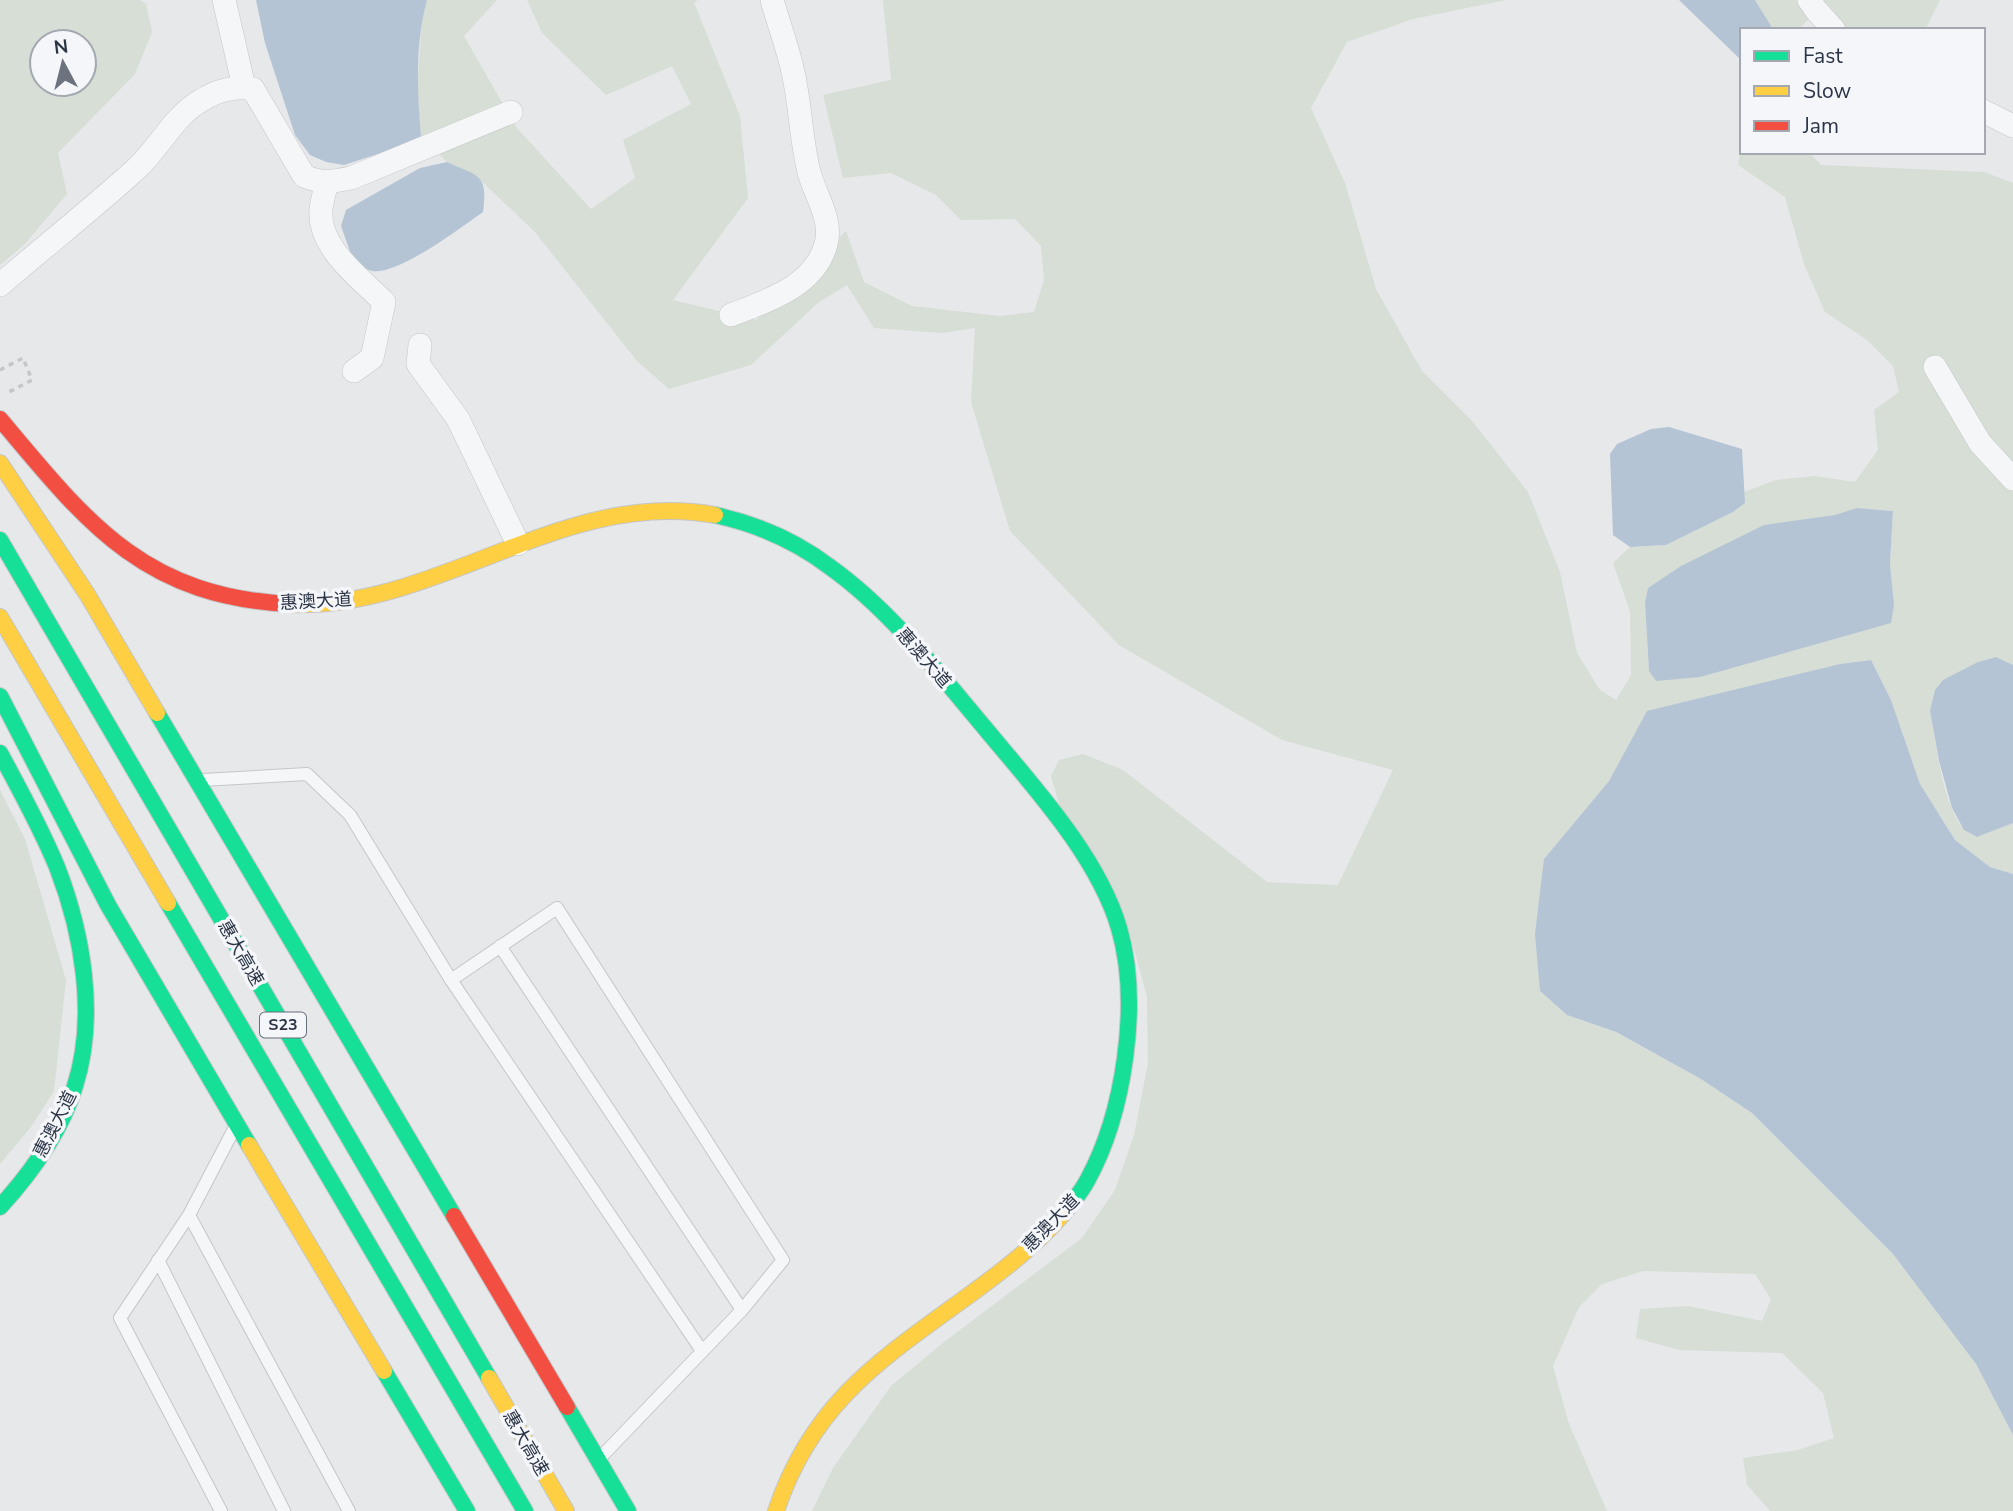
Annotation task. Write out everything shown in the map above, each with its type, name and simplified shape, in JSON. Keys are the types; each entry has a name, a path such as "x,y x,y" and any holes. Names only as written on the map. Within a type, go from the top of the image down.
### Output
{"main road":[{"name":"惠澳大道","path":"0,419 63,493 106,535 141,562 184,585 264,603 349,601 399,589 554,530 597,519 669,510 706,514 741,522 782,538 814,555 882,610 978,719 1068,832 1094,872 1120,931 1127,976 1126,1062 1100,1150 1082,1190 1040,1238 866,1373 834,1406 799,1458 776,1511"},
{"path":"0,463 87,594 628,1511"},
{"name":"惠大高速","path":"0,540 566,1511"},
{"name":"惠大高速","path":"0,617 525,1511"},
{"path":"0,696 108,905 467,1511"},
{"name":"惠澳大道","path":"0,753 43,834 70,905 82,957 84,1008 82,1050 75,1085 40,1157 0,1207"}],"street":[{"path":"224,0 244,87"},
{"path":"732,315 792,288 816,266 827,243 827,222 809,173 796,86 772,0"},
{"path":"1809,0 1833,28"},
{"path":"0,285 138,168 182,116 202,100 230,89 253,89 304,176 327,182 351,178 511,112"},
{"path":"1985,112 2013,126"},
{"path":"327,182 321,211 328,244 384,302 372,358 354,371"},
{"path":"420,345 418,364 458,419 518,544"},
{"path":"1935,367 1980,443 2013,479"}],"lane":[{"path":"198,780 307,774 350,815 451,980 702,1351"},
{"path":"451,980 557,908 783,1260 742,1310 598,1460"},
{"path":"500,946 742,1310"},
{"path":"220,1511 120,1318 189,1214 236,1124"},
{"path":"189,1214 349,1511"},
{"path":"158,1260 284,1511"}],"path":[{"path":"0,370 23,358 32,380 0,397"}],"shaded area":[{"path":"0,0 140,0 146,4 152,32 135,74 58,153 67,194 24,245 0,265"},
{"path":"427,0 497,0 464,36 516,127 591,209 635,178 623,140 691,104 672,66 606,95 542,33 527,0 698,0 694,3 740,116 748,198 673,300 756,320 846,231 864,282 912,306 1000,316 1034,312 1044,280 1041,246 1015,219 961,220 936,195 891,173 843,178 823,95 891,80 883,0 1506,0 1413,19 1347,42 1311,108 1345,183 1376,289 1422,371 1473,422 1528,492 1560,572 1577,653 1600,690 1616,700 1631,675 1630,611 1613,563 1630,547 1666,545 1733,512 1745,503 1744,492 1776,480 1815,476 1855,482 1878,450 1874,410 1899,392 1893,366 1867,340 1825,312 1804,264 1785,197 1738,165 1740,153 1811,154 1821,165 1984,172 2013,183 2013,665 1995,657 1978,662 1930,711 1941,772 1956,817 1964,829 1977,837 2013,823 2013,874 1990,867 1955,840 1920,784 1891,700 1871,660 1840,664 1647,712 1609,781 1544,859 1540,991 1567,1015 1615,1032 1701,1079 1752,1113 1893,1254 1976,1364 2013,1435 2013,1511 1770,1511 1747,1485 1743,1458 1798,1450 1834,1438 1823,1393 1782,1353 1679,1350 1636,1338 1640,1309 1688,1306 1762,1321 1771,1299 1755,1274 1643,1271 1602,1284 1579,1307 1553,1366 1569,1424 1607,1511 812,1511 833,1468 891,1386 944,1342 1082,1238 1115,1190 1134,1135 1148,1063 1147,997 1131,937 1059,804 1051,776 1059,760 1083,754 1123,770 1267,882 1338,885 1393,770 1282,740 1119,645 1010,531 971,402 975,328 942,333 874,328 847,285 819,302 751,365 669,389 637,361 535,232 476,176 447,162 421,136 417,92 422,17","holes":["1857,508 1893,511 1890,564 1894,605 1649,671 1645,602 1648,588"]},
{"path":"1755,0 1940,0 1926,28 1838,28 1808,20 1800,28 1772,28"},
{"path":"0,790 25,839 66,980 54,1091 31,1127 0,1164"}],"water":[{"path":"256,0 427,0 420,33 418,68 421,136 415,142 344,165 326,162 310,155 295,135 265,43"},
{"path":"1679,0 1755,0 1770,28 1740,28 1740,59"},
{"path":"447,162 479,178 484,190 483,212 445,239 398,266 372,271 353,260 341,226 346,210 420,168"},
{"path":"1669,427 1742,449 1745,503 1733,512 1666,545 1630,547 1613,535 1610,454 1617,444 1651,429"},
{"path":"1857,508 1893,511 1890,564 1894,605 1891,623 1700,677 1656,681 1649,671 1645,602 1648,588 1681,566 1764,525 1835,515"},
{"path":"1996,657 2013,665 2013,823 1977,837 1964,830 1952,808 1939,761 1930,711 1935,690 1943,680 1978,662"},
{"path":"1871,660 1891,700 1920,784 1955,840 1990,867 2013,874 2013,1435 1976,1364 1893,1254 1752,1113 1701,1079 1616,1032 1567,1015 1540,991 1535,934 1544,859 1609,781 1647,711 1840,664"}],"traffic: fast":[{"path":"715,515 745,523 789,541 830,567 873,602 930,663 1042,797 1096,874 1119,928 1125,958 1128,990 1125,1058 1111,1124 1100,1154 1084,1186 1062,1215"},
{"path":"0,540 489,1378"},
{"path":"0,696 108,905 249,1145"},
{"path":"157,713 454,1216"},
{"path":"0,753 44,838 66,893 80,948 86,1004 82,1060 69,1103 44,1151 0,1207"},
{"path":"168,903 525,1511"},
{"path":"384,1371 467,1511"},
{"path":"567,1407 628,1511"}],"traffic: slow":[{"path":"0,463 87,594 157,713"},
{"path":"290,604 345,601 398,589 553,532 606,518 659,511 715,515"},
{"path":"0,617 168,903"},
{"path":"249,1145 384,1371"},
{"path":"776,1511 791,1473 809,1441 853,1387 906,1341 1017,1258 1062,1215"},
{"path":"489,1378 566,1511"}],"traffic: jam":[{"path":"0,419 61,491 91,521 123,548 157,570 195,587 239,598 290,604"},
{"path":"454,1216 567,1407"}]}
